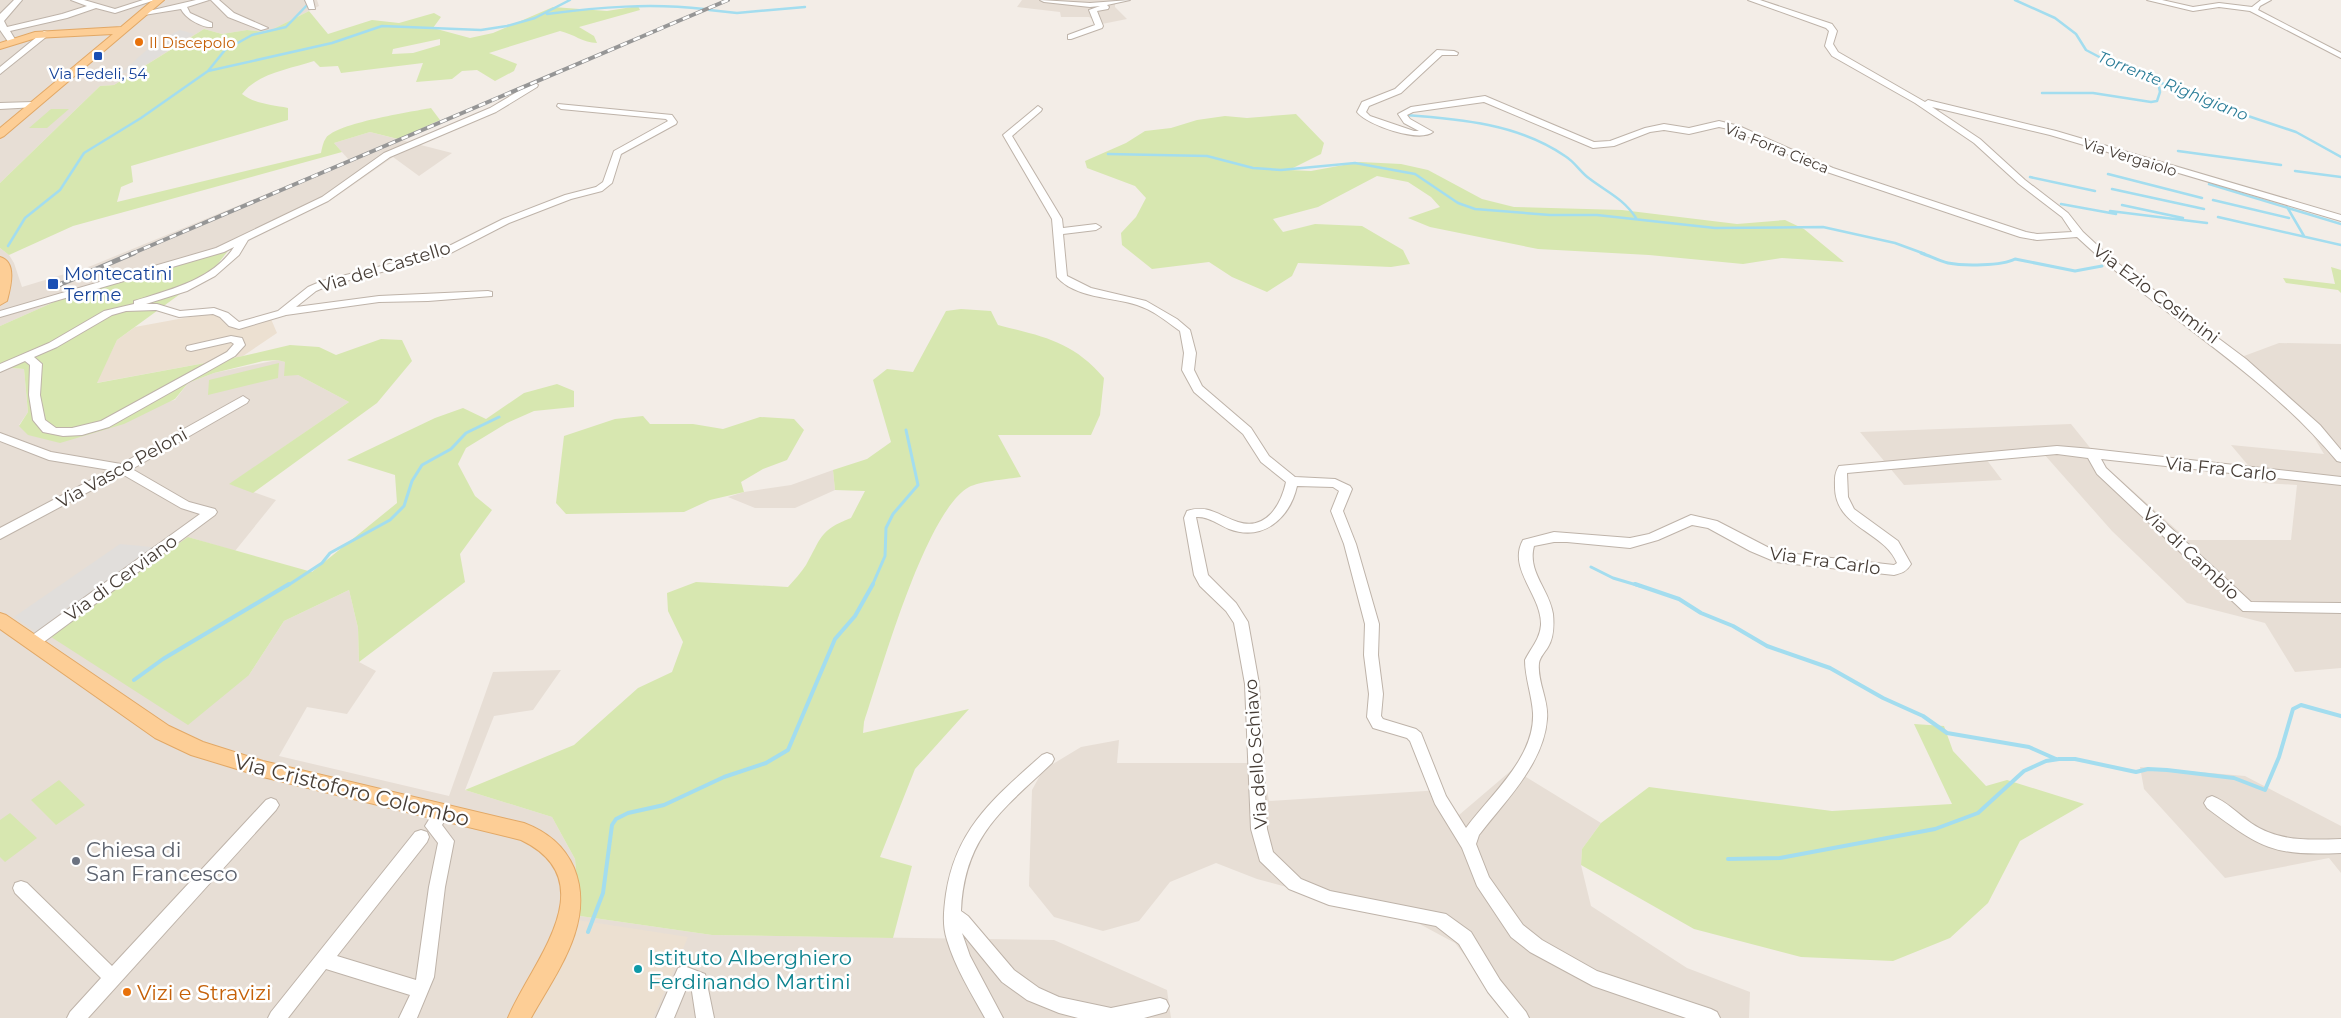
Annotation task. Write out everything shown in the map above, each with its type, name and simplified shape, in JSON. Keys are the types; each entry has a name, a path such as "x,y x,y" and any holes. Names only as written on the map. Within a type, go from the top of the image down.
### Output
{"main road":[{"path":"0,134 159,0"},
{"path":"0,46 12,41 47,34 123,30"},
{"path":"0,261 5,268 6,278 0,300"},
{"name":"Via Cristoforo Colombo","path":"0,620 162,732 198,749 230,761 534,836 551,847 564,866 570,893 569,920 559,944 519,1018"}],"street":[{"path":"12,41 0,24 1,19 18,0"},
{"path":"75,0 116,11 151,0"},
{"path":"144,13 205,0"},
{"path":"215,0 231,15 264,28"},
{"path":"1044,0 1083,5 1126,0"},
{"path":"1752,0 1829,26 1833,31 1828,44 1834,54 1918,100"},
{"path":"2151,0 2193,8 2219,5 2253,9 2293,33 2341,56"},
{"path":"2253,9 2267,0"},
{"path":"1071,37 1100,26 1093,9 1110,6 1112,3"},
{"path":"4,30 64,16 97,5"},
{"path":"183,6 187,14 209,25"},
{"path":"0,71 47,34"},
{"name":"Via Forra Cieca","path":"1454,53 1440,52 1398,91 1365,104 1361,112 1367,118 1413,134 1429,132 1407,121 1402,114 1411,110 1485,100 1592,145 1611,144 1648,130 1664,127 1689,131 1719,124 1736,128 1830,170 2024,235 2036,237 2079,234"},
{"path":"0,314 220,250 330,196 387,155 493,110 534,85"},
{"name":"Via Vergaiolo","path":"1918,100 2053,133 2341,218"},
{"name":"Via Ezio Cosimini","path":"1918,100 1977,140 2022,182 2060,210 2079,234 2123,273 2182,315 2242,362 2316,428 2341,458"},
{"path":"0,106 33,106"},
{"name":"Via del Castello","path":"0,368 53,345 108,313 125,308 157,307 179,314 214,311 224,315 233,324 239,326 282,313 312,289 326,283 441,254 506,221 568,197 598,189 607,183 617,153 673,122 669,117 561,106"},
{"path":"1038,109 1007,135 1057,219 1062,277 1073,286 1137,301 1162,312 1185,330 1190,353 1188,370 1198,389 1247,431 1265,459 1292,481 1335,483 1346,490 1337,511 1350,544 1372,624 1371,655 1376,694 1374,717 1378,724 1411,733 1416,737 1440,799 1468,844 1483,881 1517,931 1536,946 1601,981 1711,1018"},
{"path":"1944,116 1946,111 1955,109"},
{"path":"1057,232 1096,227"},
{"path":"125,308 201,281 222,266 244,239"},
{"path":"282,313 379,299 488,294"},
{"path":"27,357 36,364 33,383 40,422 49,429 66,432 92,428 110,421 231,354 240,345 238,340 231,339 191,348"},
{"name":"Via Vasco Peloni","path":"0,534 243,400"},
{"path":"0,437 49,456 122,468"},
{"name":"Via Fra Carlo","path":"1468,844 1472,832 1524,762 1536,740 1540,720 1532,678 1532,660 1542,649 1545,639 1547,608 1524,559 1524,550 1528,543 1538,538 1573,536 1610,543 1629,543 1642,541 1691,520 1698,520 1720,529 1764,554 1776,557 1894,570 1900,569 1904,564 1898,549 1858,518 1843,502 1841,473 1843,470 2057,450 2180,465 2341,481"},
{"name":"Via di Cambio","path":"2092,453 2101,471 2248,607 2341,608"},
{"name":"Via di Cerviano","path":"32,643 211,512 185,505 122,468"},
{"name":"Via dello Schiavo","path":"1292,481 1289,499 1276,518 1258,528 1243,529 1233,527 1203,512 1191,514 1190,518 1201,575 1205,582 1231,607 1241,622 1252,684 1259,829 1266,856 1294,884 1329,898 1440,919 1465,938 1494,986 1520,1018"},
{"path":"994,1018 956,945 952,914 954,887 969,840 982,820 1046,759"},
{"path":"2212,803 2254,834 2274,843 2297,847 2341,846"},
{"path":"76,1018 271,805"},
{"path":"408,1018 426,977 437,887 446,841 432,827 441,813"},
{"path":"277,1018 421,837"},
{"path":"21,888 113,978"},
{"path":"952,914 962,921 1008,976 1032,994 1059,1005 1111,1017 1160,1006"},
{"path":"323,960 421,990"},
{"path":"665,1018 684,974 699,980 705,1018"}],"shaded area":[{"path":"0,0 317,0 319,6 267,32 247,30 222,34 204,29 114,85 100,86 0,183"},
{"path":"1022,0 1115,0 1115,7 1127,19 1102,24 1089,17 1061,17 1060,12 1017,7"},
{"path":"180,30 194,34 132,73 121,73 150,47 158,47 170,35"},
{"path":"370,132 452,153 419,176 393,157 330,201 231,247 160,271 63,298 0,326 0,248 9,255 14,263 22,287 91,266 349,160 334,143"},
{"path":"211,313 242,323 271,319 277,333 243,356 96,383 117,340 135,327"},
{"path":"2279,343 2341,344 2341,668 2295,672 2265,623 2187,603 2112,531 2043,453 1986,459 2002,480 1904,485 1860,432 2071,424 2104,465 2188,540 2291,540 2297,485 2263,483 2231,445 2324,454 2303,419 2236,359"},
{"path":"277,360 285,362 298,375 349,402 230,484 276,500 235,551 188,537 249,675 284,621 349,590 358,628 359,662 376,671 347,714 307,707 279,756 449,796 493,672 561,670 533,710 494,716 465,790 552,817 575,859 580,916 712,935 1054,940 1167,990 1171,1018 0,1018 0,367 24,369 28,412 19,425 175,400 188,383 214,373"},
{"path":"833,470 835,490 795,508 755,508 728,497 744,492 791,485"},
{"path":"120,544 162,548 42,636 14,617"},
{"path":"1119,740 1117,763 1262,763 1269,801 1441,790 1459,815 1513,769 1601,823 1582,849 1581,865 1591,906 1687,968 1750,992 1749,1018 1514,1018 1455,943 1414,921 1257,879 1216,863 1170,882 1139,921 1103,931 1054,917 1029,886 1032,790 1043,770 1081,747"},
{"path":"2140,767 2245,776 2341,826 2341,873 2329,858 2225,878 2144,789"},
{"path":"577,920 688,937 653,1018 525,1018"}],"green space":[{"path":"638,6 640,10 579,27 594,36 597,43 587,42 560,31 489,53 517,64 514,71 495,81 477,70 462,71 452,79 416,82 423,63 341,73 338,66 320,67 314,61 265,76 242,94 258,102 288,108 288,120 131,166 133,182 121,187 117,202 321,153 326,138 344,128 359,123 431,108 440,120 398,139 370,132 334,143 342,152 73,226 9,255 0,248 0,183 100,86 114,85 204,29 222,34 247,30 267,32 309,11 328,34 372,20 399,23 434,13 441,17 433,28 470,38 493,33 553,7 607,11","holes":["440,39 440,45 413,53 392,54 393,49"]},
{"path":"51,109 69,109 47,128 29,128"},
{"path":"1296,114 1324,143 1321,154 1289,170 1311,171 1360,162 1401,164 1428,170 1482,199 1514,207 1622,210 1737,224 1785,220 1804,229 1844,262 1782,258 1743,264 1649,255 1538,249 1430,227 1408,218 1440,207 1431,197 1408,182 1377,176 1318,207 1273,219 1283,232 1315,224 1362,226 1403,250 1410,264 1391,267 1298,263 1292,276 1267,292 1232,277 1209,262 1152,269 1122,245 1121,233 1136,217 1146,198 1135,186 1087,168 1085,161 1126,143 1145,131 1171,128 1197,120 1225,116 1247,118"},
{"path":"231,247 213,270 117,340 97,383 243,356 290,345 319,347 336,355 381,339 402,340 412,361 377,403 253,493 229,484 349,402 298,375 284,376 285,362 277,360 263,361 214,373 188,383 175,399 124,424 60,443 28,435 19,426 28,412 24,369 0,367 0,326 63,298 160,271"},
{"path":"2331,267 2341,270 2341,293 2338,290 2286,283 2283,278 2335,284"},
{"path":"961,309 991,311 998,325 1043,337 1069,348 1080,356 1104,378 1100,415 1091,435 998,435 1021,477 974,485 969,487 953,502 936,527 906,595 864,722 863,733 969,709 915,769 880,857 912,866 893,938 712,935 580,916 575,859 552,817 465,790 574,745 638,688 672,672 683,642 668,611 667,593 696,582 788,587 804,568 822,536 840,522 851,518 865,491 835,490 833,470 867,459 891,442 873,380 887,369 913,372 946,311"},
{"path":"279,363 278,378 208,395 209,380"},
{"path":"557,384 574,391 574,407 534,411 507,423 466,448 458,464 475,496 492,510 460,554 465,582 359,662 358,628 349,590 284,621 249,675 188,725 48,635 188,537 312,572 397,503 395,475 347,460 435,418 463,408 486,419 524,393"},
{"path":"643,416 650,424 693,424 723,429 760,417 794,419 804,430 787,460 763,469 741,482 744,492 710,500 684,512 566,514 556,503 564,436 615,419"},
{"path":"1914,724 1944,726 1953,751 1986,786 2007,780 2084,804 2020,841 1988,903 1950,938 1893,961 1801,957 1694,929 1581,865 1582,849 1601,823 1649,787 1832,811 1952,804"},
{"path":"59,780 85,805 56,825 31,800"},
{"path":"10,813 37,838 5,862 0,857 0,820"}],"waterway":[{"path":"208,71 225,50 252,35 286,27 312,0"},
{"path":"208,71 332,43 382,26 481,30 507,26 535,18 570,0"},
{"name":"Torrente Righigiano","path":"2015,0 2055,18 2076,34 2086,50 2105,60 2132,67 2161,83 2205,96 2245,115 2296,132 2341,157"},
{"path":"547,14 586,9 626,7 665,6 704,9"},
{"path":"709,10 737,13 805,7"},
{"path":"8,246 25,218 60,190 84,153 141,118 208,71"},
{"path":"2042,93 2093,93 2151,102 2157,101 2160,92 2158,82"},
{"path":"1405,115 1468,121 1488,125 1509,130 1547,145 1569,158 1587,177 1621,201 1636,218"},
{"path":"2178,151 2281,165"},
{"path":"1108,154 1207,156 1253,168 1281,170 1355,163 1415,174 1458,203 1475,209 1550,215 1597,215 1715,228 1823,227 1895,243 1925,254"},
{"path":"2295,171 2341,177"},
{"path":"2108,174 2202,198"},
{"path":"2030,177 2095,191"},
{"path":"2209,184 2287,208"},
{"path":"2112,189 2204,209"},
{"path":"2213,200 2289,218"},
{"path":"2061,204 2116,214"},
{"path":"2122,205 2183,218"},
{"path":"2287,208 2341,224"},
{"path":"2287,208 2304,236"},
{"path":"2110,211 2207,223"},
{"path":"2218,217 2341,245"},
{"path":"1921,253 1945,262 1963,265 2001,263 2015,259 2075,271 2102,266"},
{"path":"287,586 322,563 330,553 390,520 404,506 412,481 422,465 451,449 466,433 499,417"},
{"path":"872,585 885,556 886,528 893,514 918,485 906,430"},
{"path":"1591,567 1613,578 1640,586"},
{"path":"134,680 163,659 289,584"},
{"path":"1635,584 1679,599 1701,613 1733,626 1767,646 1830,668 1883,698 1923,716 1947,733 2029,747 2056,759"},
{"path":"588,932 603,893 612,825 616,819 628,813 664,805 724,777 766,763 788,750 835,639 855,616 872,585"},
{"path":"1728,859 1780,858 1935,829 1978,813 2024,771 2046,761 2059,759 2075,759 2136,772 2148,769 2167,770 2234,778 2265,790 2279,757 2293,709 2301,705 2341,716"}],"railway":[{"path":"657,30 728,0"},
{"path":"131,254 662,28"},
{"path":"54,287 134,253"}],"place":[{"name":"Il Discepolo","path":"139,42"},
{"name":"Via Fedeli, 54","path":"98,56"},
{"name":"Montecatini Terme","path":"53,284"},
{"name":"Chiesa di San Francesco","path":"76,861"},
{"name":"Istituto Alberghiero Ferdinando Martini","path":"638,969"},
{"name":"Vizi e Stravizi","path":"127,992"}]}
